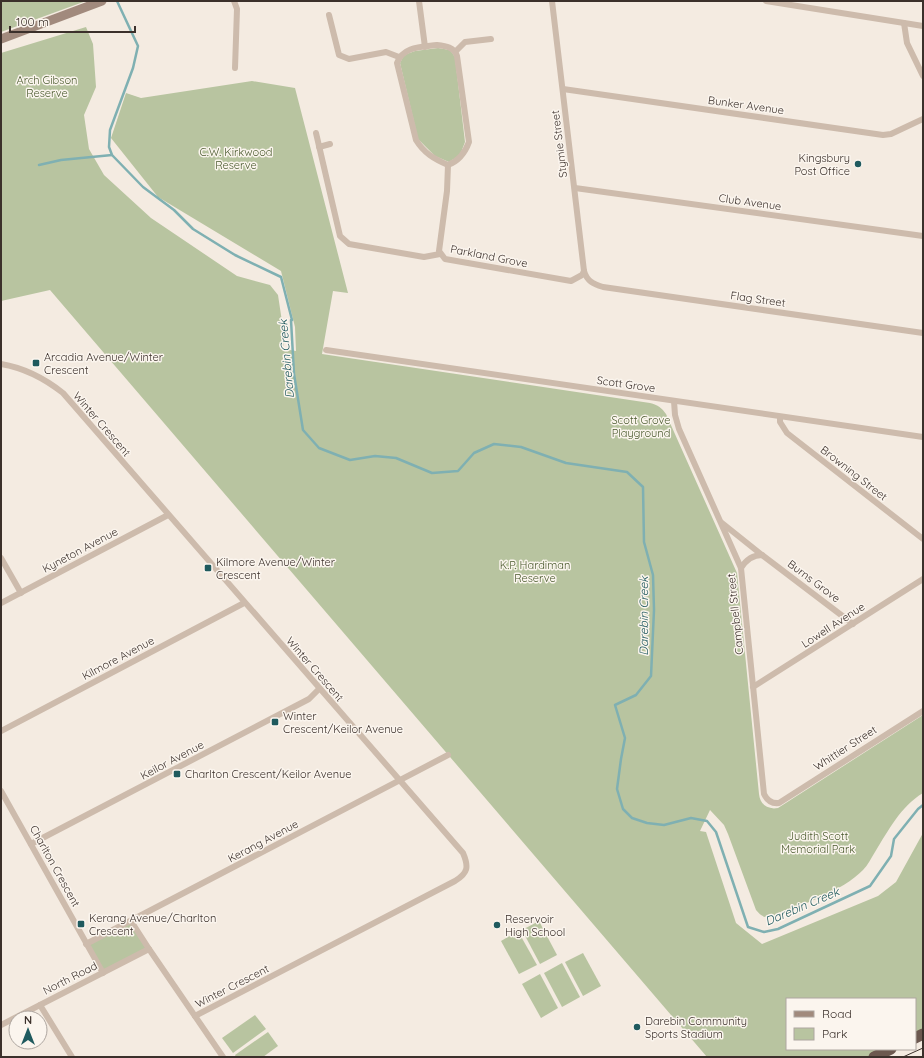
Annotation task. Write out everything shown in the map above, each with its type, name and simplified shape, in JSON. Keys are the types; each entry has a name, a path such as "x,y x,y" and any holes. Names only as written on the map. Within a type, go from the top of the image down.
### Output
{"highway":[{"path":"874,1057 889,1050"}],"main road":[{"path":"1,39 100,2"}],"street":[{"path":"234,1 236,9 235,68"},
{"path":"419,1 425,47"},
{"name":"Stymie Street","path":"552,1 584,271 591,283"},
{"path":"766,1 923,26"},
{"path":"329,14 339,55 348,59 386,52 399,57"},
{"path":"904,23 907,42 923,76"},
{"path":"455,52 465,42 491,38"},
{"path":"444,46 451,48 455,52 469,142 467,150 461,157 448,165 433,158 421,148 416,140 397,63 399,57 403,53 413,49 425,47 444,46"},
{"name":"Bunker Avenue","path":"563,89 883,135 891,134 923,119"},
{"name":"Parkland Grove","path":"316,133 340,236 348,244 424,257 440,254 445,259 571,281 582,275 584,271"},
{"path":"319,146 330,144"},
{"path":"440,254 439,243 447,191 448,165"},
{"name":"Club Avenue","path":"575,188 923,236"},
{"name":"Flag Street","path":"591,283 610,288 923,333"},
{"name":"Scott Grove","path":"326,350 923,437"},
{"name":"Winter Crescent","path":"1,364 15,366 33,373 52,384 63,393 462,853 466,861 467,866 461,877 195,1016"},
{"name":"Campbell Street","path":"674,401 674,415 679,429 741,568 764,794 767,800 774,803 779,803"},
{"name":"Browning Street","path":"780,417 780,422 787,433 923,539"},
{"name":"Kyneton Avenue","path":"1,603 168,515"},
{"name":"Burns Grove","path":"721,522 853,624"},
{"path":"741,568 751,557 762,555"},
{"path":"1,558 21,592"},
{"name":"Lowell Avenue","path":"753,687 923,579"},
{"name":"Kilmore Avenue","path":"1,731 244,603"},
{"name":"Keilor Avenue","path":"31,844 309,699 319,689"},
{"name":"Whittier Street","path":"779,803 923,711"},
{"name":"Kerang Avenue","path":"86,944 448,755"},
{"name":"Charlton Crescent","path":"1,791 103,973"},
{"path":"132,921 149,949 223,1057"},
{"name":"North Road","path":"1,1025 149,949"},
{"path":"40,1005 72,1057"}],"green space":[{"path":"1,1 86,1 1,32"},
{"name":"K.P. Hardiman Reserve","path":"86,27 93,44 96,87 84,115 89,149 104,175 151,218 237,276 270,285 278,295 284,335 283,349 296,351 295,327 281,271 158,197 111,138 126,93 141,98 252,81 295,88 348,293 333,291 322,354 650,403 663,410 737,573 759,794 761,801 765,806 778,808 923,715 923,793 915,798 902,812 863,870 844,885 807,903 772,917 759,914 756,910 724,825 710,810 700,831 706,832 736,923 762,944 878,896 896,882 923,833 923,1033 916,1036 916,998 786,998 786,1050 887,1050 872,1057 707,1057 50,290 1,301 1,53"},
{"path":"438,48 450,50 455,57 465,142 460,155 449,162 435,156 418,139 400,63 404,55 415,51"},
{"path":"131,921 149,949 103,973 86,944"},
{"path":"539,921 557,955 540,964 522,930"},
{"path":"518,931 537,965 519,974 501,941"},
{"path":"583,953 601,986 583,996 565,962"},
{"path":"562,963 580,997 562,1007 544,973"},
{"path":"540,974 558,1008 541,1018 522,984"},
{"path":"255,1015 266,1029 233,1053 222,1038"},
{"path":"268,1032 278,1046 263,1057 236,1057 235,1055"}],"waterway":[{"name":"Darebin Creek","path":"117,1 138,46 133,68 110,130 109,147 112,155 143,187 174,210 193,229 235,255 281,277 292,320 294,374 303,430 319,448 350,460 375,456 396,458 432,473 458,471 474,453 494,444 521,447 566,463 627,472 643,487 644,542 653,575 654,610 651,676 636,695 615,705 625,738 617,789 623,809 632,818 647,823 664,825 691,818 707,821 716,832 748,927 764,932 778,929 870,886 891,856 894,839 918,809 923,805"},
{"path":"39,165 61,160 112,155"}],"tram line":[{"path":"903,1057 923,1048"}],"place":[{"name":"Kingsbury Post Office","path":"858,164"},
{"name":"Arcadia Avenue/Winter Crescent","path":"36,363"},
{"name":"Kilmore Avenue/Winter Crescent","path":"208,568"},
{"name":"Winter Crescent/Keilor Avenue","path":"275,722"},
{"name":"Charlton Crescent/Keilor Avenue","path":"177,774"},
{"name":"Kerang Avenue/Charlton Crescent","path":"81,924"},
{"name":"Reservoir High School","path":"497,925"},
{"name":"Darebin Community Sports Stadium","path":"637,1027"}],"park label":[{"name":"Arch Gibson Reserve","path":"47,86"},
{"name":"C.W. Kirkwood Reserve","path":"236,158"},
{"name":"Scott Grove Playground","path":"641,426"},
{"name":"Judith Scott Memorial Park","path":"818,842"}]}
